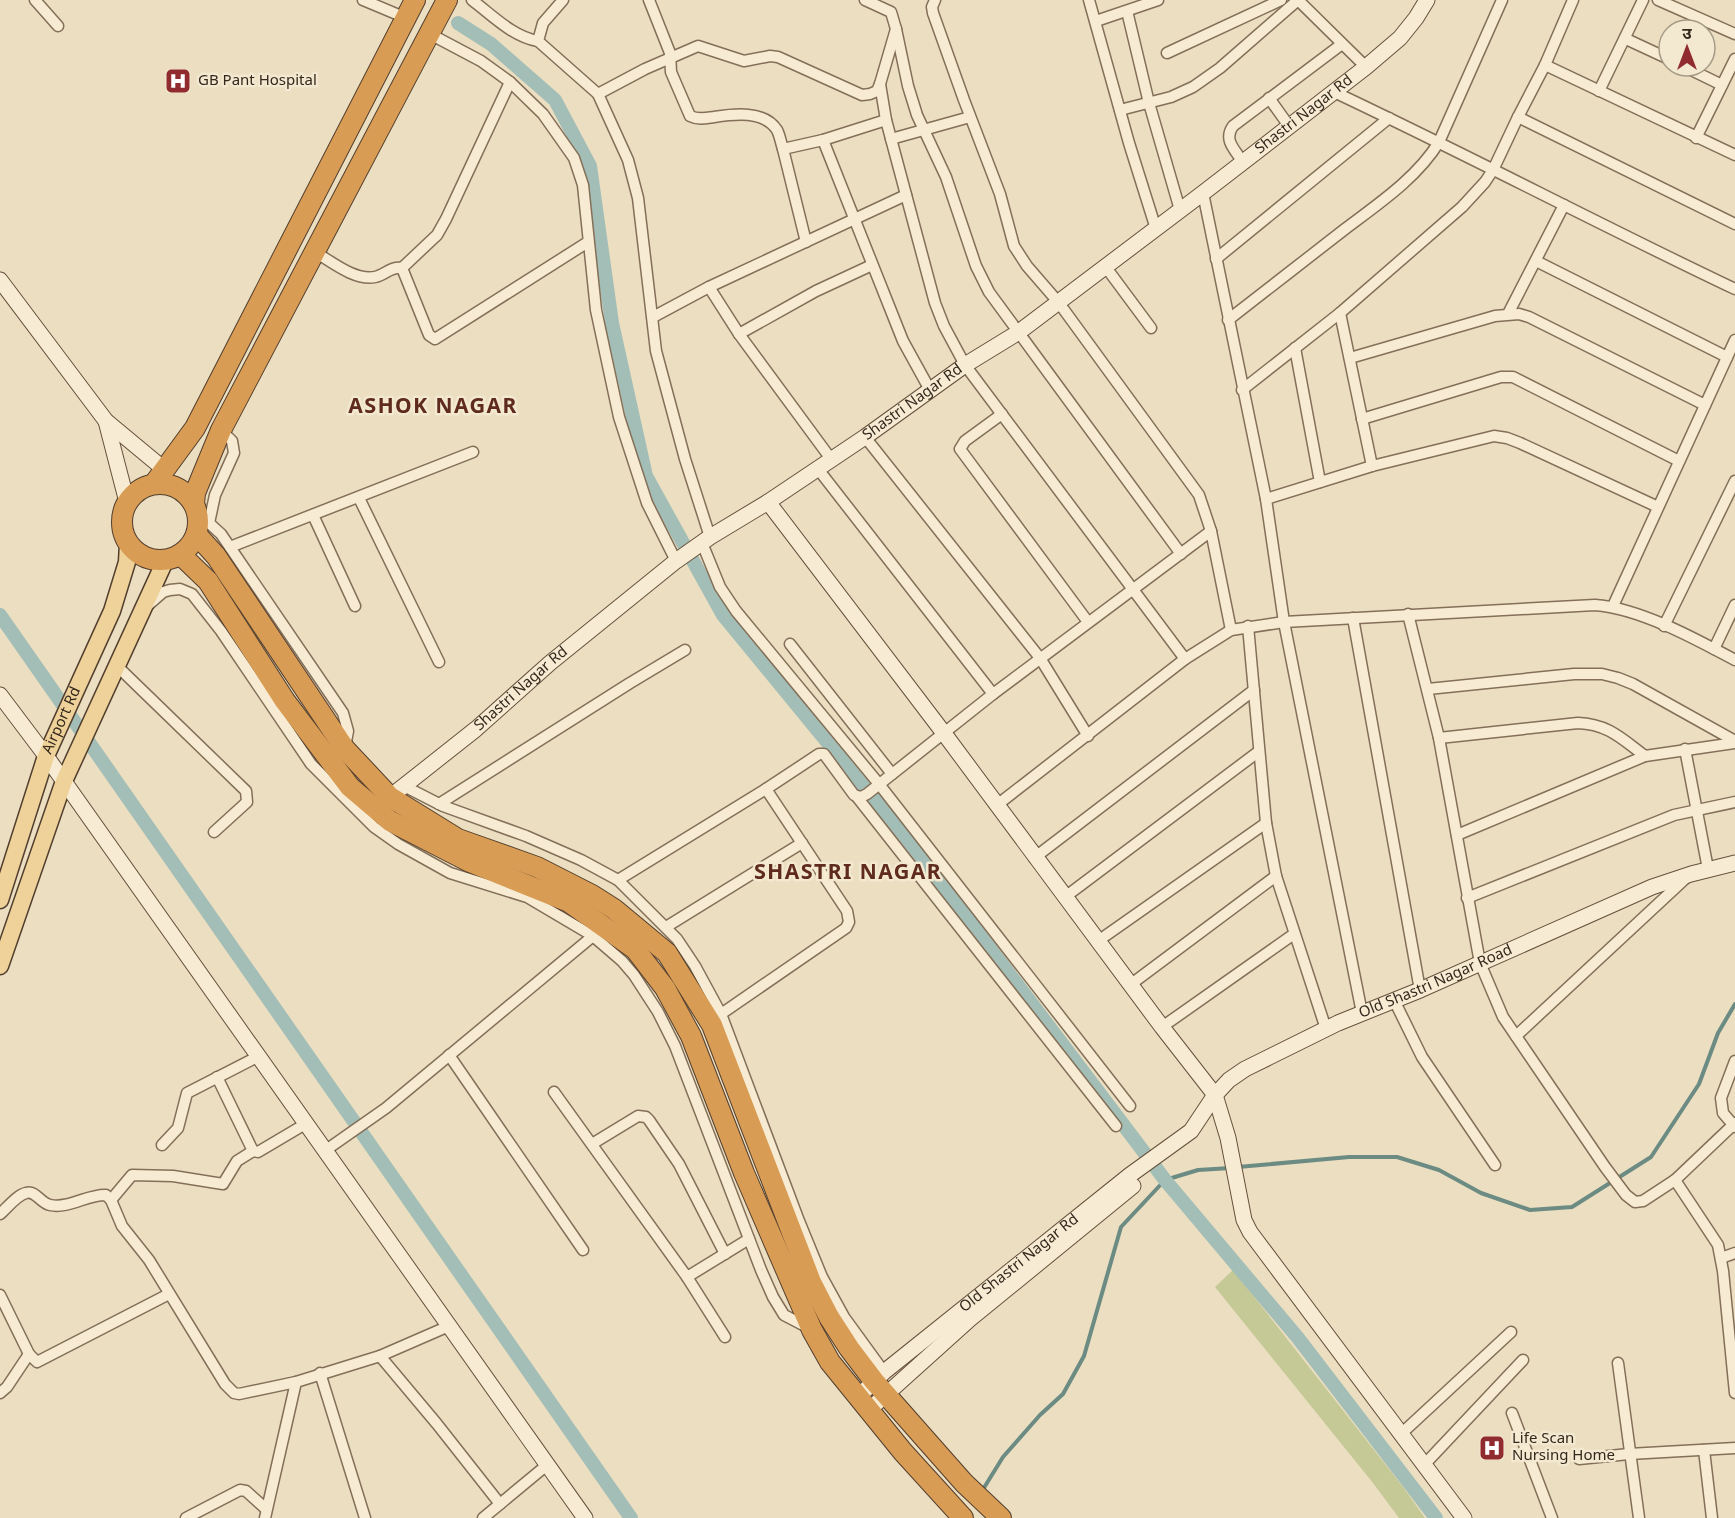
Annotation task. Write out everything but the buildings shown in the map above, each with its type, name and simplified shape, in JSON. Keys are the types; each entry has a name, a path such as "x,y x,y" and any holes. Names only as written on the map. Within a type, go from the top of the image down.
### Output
{"highway":[{"path":"415,0 195,428 160,477 138,491 127,502 122,516 122,531 128,544 144,558 173,558 188,549 200,520 195,493 221,430 447,0"},
{"path":"160,477 184,492 216,556 345,749 458,839 537,867 592,895 614,909 668,954 712,1025 811,1282 839,1332 964,1483 1000,1518"},
{"path":"173,558 208,581 285,701 350,787 390,821 470,862 569,902 635,949 665,988 691,1036 744,1173 812,1330 830,1362 903,1452 963,1518"}],"main road":[{"name":"Airport Rd","path":"0,900 46,756 112,611 127,562 128,544"},
{"path":"0,966 63,781 142,610 173,558"}],"street":[{"path":"35,0 58,26"},
{"path":"363,0 406,18"},
{"path":"472,0 504,25 531,40 538,41 598,94 621,143 638,198 654,339 685,459 693,549"},
{"path":"538,41 543,23 562,0"},
{"path":"649,0 671,58 671,72 690,116 699,119 734,114 761,118 770,122 777,131 806,242"},
{"path":"865,0 891,12 908,86 923,131 946,177 976,266 989,292 1181,554"},
{"path":"935,0 932,7 933,13 1000,194 1014,246 1027,266 1059,303 1199,495 1211,531 1231,630"},
{"path":"1089,0 1134,107 1167,220"},
{"path":"1096,21 1133,6 1158,0"},
{"path":"1167,53 1281,0"},
{"path":"1134,107 1171,97 1193,87 1220,68 1298,0 1366,67"},
{"name":"Shastri Nagar Rd","path":"397,792 476,729 550,663 693,549 818,469 965,364 1018,332 1203,193 1400,38 1427,0"},
{"path":"1228,320 1399,185 1430,156 1439,142 1502,0"},
{"path":"1242,390 1340,313 1462,207 1493,170 1545,65 1573,0"},
{"path":"1599,91 1643,0"},
{"path":"1658,0 1735,34"},
{"path":"1133,6 1134,107 1167,220"},
{"path":"598,94 690,48 703,46 744,61 770,56 778,57 862,95 870,94 877,92 896,29"},
{"path":"430,34 481,61 510,82 543,114 573,158 583,185 588,242 602,343 619,417 647,503 693,549 717,581 735,611 1116,1126"},
{"path":"1626,39 1657,53"},
{"path":"1243,162 1230,143 1228,132 1233,126 1342,44"},
{"path":"1696,138 1735,59"},
{"path":"1545,65 1735,155"},
{"path":"1708,78 1722,85"},
{"path":"315,252 362,277 374,277 394,268 402,268 437,235 510,82"},
{"path":"880,84 886,120 938,314 965,364 1185,659"},
{"path":"1332,92 1439,142 1735,288"},
{"path":"1269,98 1289,126"},
{"path":"891,139 970,117"},
{"path":"1518,117 1735,224"},
{"path":"1216,258 1389,118"},
{"path":"783,149 823,140 886,120"},
{"path":"823,140 903,341 930,390"},
{"path":"1203,193 1266,499 1284,622 1362,1012"},
{"path":"653,316 709,287 906,195"},
{"path":"1508,314 1564,205"},
{"path":"402,268 429,335 435,339 588,242"},
{"path":"1536,261 1727,357"},
{"path":"739,334 816,291 872,265"},
{"path":"1105,266 1151,327"},
{"path":"0,280 106,421 160,477"},
{"path":"709,287 739,334 831,459"},
{"path":"1340,313 1372,466"},
{"path":"1350,358 1508,314 1529,317 1705,405"},
{"path":"1613,606 1735,340"},
{"path":"1295,348 1320,482"},
{"path":"1362,418 1501,378 1513,377 1679,461"},
{"path":"1002,414 965,441 960,449 1088,622"},
{"path":"106,421 127,502"},
{"path":"1266,499 1372,466 1494,436 1507,438 1658,507"},
{"path":"865,437 1040,658 1088,736"},
{"path":"230,547 473,452"},
{"path":"818,469 993,694"},
{"path":"1664,626 1735,481"},
{"path":"359,498 439,662"},
{"path":"768,502 943,732 1034,858 1215,1095 1228,1138 1244,1220 1257,1243 1464,1518"},
{"path":"313,515 355,606"},
{"path":"200,520 216,528 343,713 348,731 345,749"},
{"path":"869,791 1040,658 1211,531"},
{"path":"142,610 163,592 180,589 192,594 221,631 310,764 374,827 398,844 450,873 527,897 593,936 628,968 658,1012 679,1057 773,1297 784,1315 812,1330"},
{"path":"1714,649 1735,605"},
{"path":"997,805 1185,659 1231,630 1248,626 1408,614 1613,606 1664,626 1735,660"},
{"path":"1408,614 1439,738 1480,963 1503,1017 1605,1167 1626,1195 1635,1202 1643,1201 1675,1180 1735,1125 1723,1113 1721,1098 1735,1060"},
{"path":"1353,618 1420,990"},
{"path":"1248,626 1258,752 1266,823 1276,876 1326,1029"},
{"path":"790,644 892,774"},
{"path":"439,804 630,682 685,650"},
{"path":"117,666 246,791 247,802 214,832"},
{"path":"1428,689 1574,674 1602,675 1632,684 1735,742"},
{"path":"1034,858 1254,690"},
{"path":"0,695 46,756 307,1123 585,1518"},
{"path":"1439,738 1578,723 1593,724 1613,732 1645,756"},
{"path":"1456,834 1645,756 1735,742"},
{"path":"1685,748 1708,869"},
{"path":"1065,897 1258,752"},
{"path":"618,880 766,789 817,754 822,754 869,791 1130,1106"},
{"path":"721,1014 846,928 849,922 847,911 766,789"},
{"path":"397,792 439,804 526,836 581,860 618,880 677,939 695,966 721,1014 818,1267 881,1382"},
{"path":"1467,898 1674,815 1735,802"},
{"path":"1098,941 1266,823"},
{"path":"666,927 802,843"},
{"name":"Old Shastri Nagar Road","path":"1172,1149 1191,1131 1215,1095 1229,1080 1245,1069 1362,1012 1420,990 1652,887 1735,863"},
{"path":"1516,1036 1691,874"},
{"path":"1130,985 1276,876"},
{"path":"1162,1027 1294,934"},
{"path":"326,1150 375,1115 593,936"},
{"path":"1394,1000 1422,1057 1495,1165"},
{"path":"449,1055 583,1251"},
{"path":"162,1145 178,1128 187,1093 259,1056"},
{"path":"217,1077 254,1151"},
{"path":"554,1092 687,1277 726,1337"},
{"path":"592,1144 638,1116 649,1120 679,1164 725,1254"},
{"path":"111,1200 132,1175 173,1176 223,1184 237,1161 254,1151 258,1152 307,1123"},
{"name":"Old Shastri Nagar Rd","path":"881,1382 1172,1149"},
{"path":"1675,1180 1718,1245 1735,1394"},
{"path":"0,1214 28,1192 51,1205 103,1195 111,1200 122,1226 149,1260 225,1384 234,1393 243,1394 296,1382 380,1356 449,1326"},
{"path":"864,1403 881,1382 970,1319 1090,1214"},
{"path":"687,1277 749,1239"},
{"path":"1721,1258 1735,1253"},
{"path":"0,1294 29,1354 34,1361 41,1361 169,1294"},
{"path":"1401,1434 1511,1332"},
{"path":"0,1393 7,1388 29,1354"},
{"path":"380,1356 500,1504"},
{"path":"1424,1464 1523,1360"},
{"path":"1618,1363 1639,1518"},
{"path":"320,1373 365,1518"},
{"path":"265,1514 296,1382"},
{"path":"1512,1413 1552,1518"},
{"path":"1579,1459 1735,1448"},
{"path":"1704,1450 1712,1518"},
{"path":"483,1518 547,1465"},
{"path":"186,1518 240,1490 246,1491 265,1514"}],"green space":[{"path":"1233,1270 1425,1518 1399,1518 1215,1287"}],"waterway":[{"path":"458,23 491,44 555,100 590,166 612,323 646,476 723,615 915,849 1165,1180 1298,1338 1436,1518"},
{"path":"0,615 631,1518"},
{"path":"1238,1167 1349,1157 1397,1157 1439,1170 1481,1193 1530,1210 1572,1207 1651,1157 1699,1084 1718,1033 1735,1004"},
{"path":"982,1491 1003,1457 1040,1415 1063,1394 1084,1356 1121,1227 1165,1180 1198,1170 1231,1168"}],"place":[{"name":"GB Pant Hospital","path":"178,81"},
{"name":"Life Scan Nursing Home","path":"1492,1448"}],"district":[{"name":"ASHOK NAGAR","path":"433,408"},
{"name":"SHASTRI NAGAR","path":"848,874"}]}
